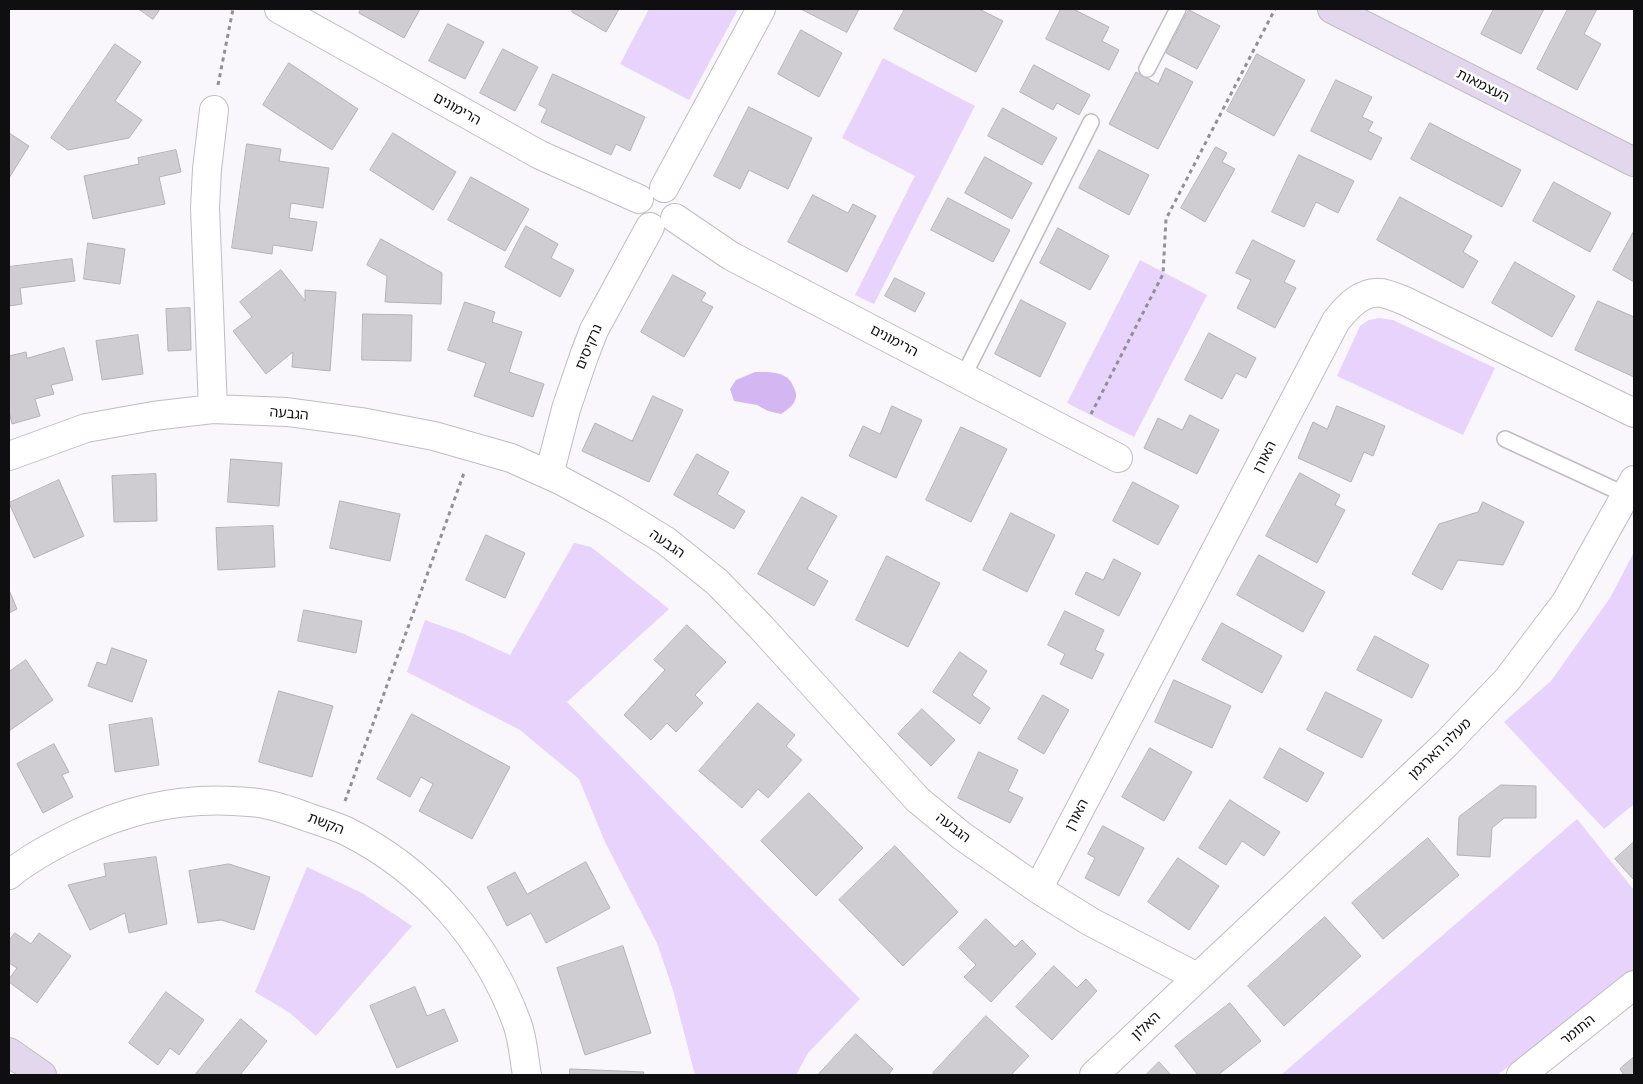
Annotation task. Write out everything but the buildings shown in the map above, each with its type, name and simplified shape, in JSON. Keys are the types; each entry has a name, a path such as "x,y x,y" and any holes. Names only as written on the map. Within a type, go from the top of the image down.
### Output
{"street":[{"name":"הרימונים","path":"279,9 540,155 639,199"},
{"path":"664,188 761,9"},
{"name":"העצמאות","path":"1332,9 1634,162"},
{"path":"213,410 206,208 207,169 214,110"},
{"path":"658,187 664,188 672,193 678,205 662,222 641,219 637,205 644,192 658,187"},
{"name":"הרימונים","path":"662,222 731,256 1118,458"},
{"name":"נרקיסים","path":"549,475 566,409 594,330 662,222"},
{"name":"האורן","path":"1038,889 1336,321 1346,308 1364,295 1380,293 1405,301 1634,413"},
{"name":"הגבעה","path":"9,456 86,428 153,416 213,410 287,412 361,422 434,436 511,458 549,475 614,509 666,541 717,582 760,626 918,800 962,836 1038,889 1091,922 1198,977"},
{"name":"מעלה הארגמן","path":"1198,977 1438,751 1507,680 1566,602 1630,487"},
{"name":"הקשת","path":"9,875 56,844 101,822 153,807 196,801 250,802 295,812 336,827 398,862 438,898 469,933 494,973 518,1025 527,1075"},
{"name":"האלון","path":"1094,1075 1198,977"},
{"name":"התומר","path":"1522,1075 1634,985"},
{"path":"9,1052 34,1073"}],"lane":[{"path":"1147,69 1178,9"},
{"path":"963,377 1091,122"},
{"path":"1505,439 1630,487"}],"path":[{"path":"214,110 233,9"},
{"path":"1079,437 1163,274 1166,219 1275,9"},
{"path":"336,827 473,448"}],"shaded area":[{"path":"649,9 738,9 689,100 620,64"},
{"path":"883,58 975,106 874,304 855,295 915,176 842,138"},
{"path":"1140,260 1207,295 1134,437 1067,403"},
{"path":"1379,318 1393,320 1495,368 1463,435 1337,376 1360,326 1369,320"},
{"path":"755,372 775,373 788,378 796,395 792,405 781,414 768,411 757,405 734,401 730,389 736,380"},
{"path":"574,543 591,547 669,609 567,702 860,999 808,1053 796,1075 695,1075 673,990 657,943 605,842 579,779 520,730 407,672 425,620 464,634 510,655"},
{"path":"1634,552 1634,804 1604,829 1504,722 1551,681 1610,598"},
{"path":"1577,819 1634,890 1634,972 1497,1075 1281,1075"},
{"path":"307,867 362,893 412,926 316,1036 290,1013 255,992"}]}
